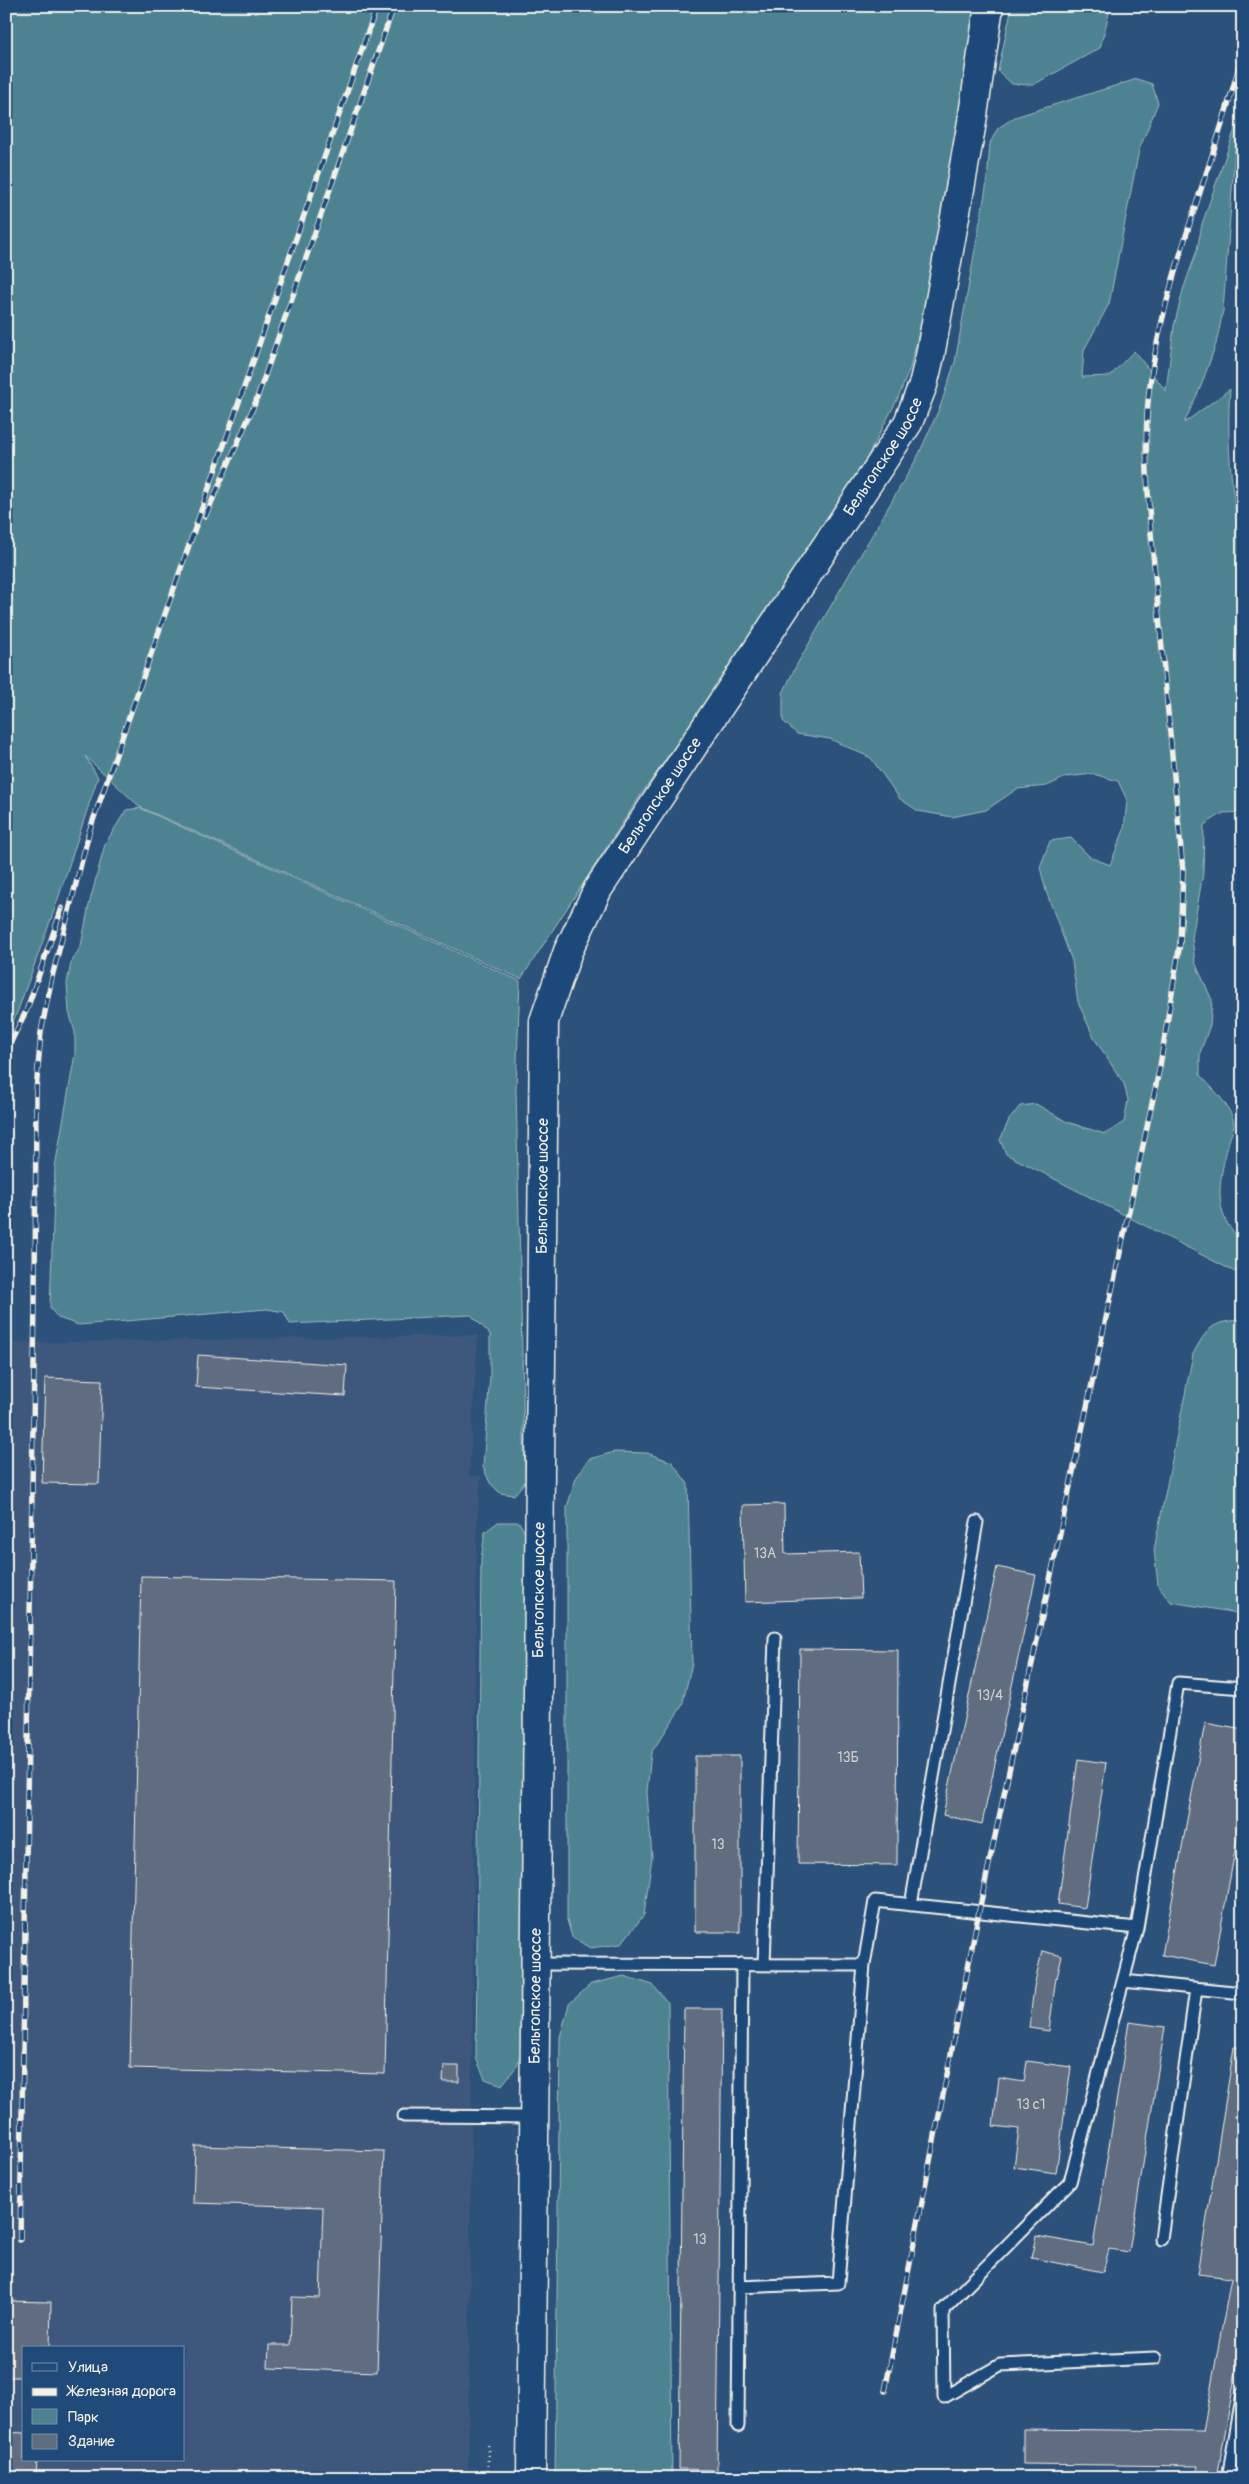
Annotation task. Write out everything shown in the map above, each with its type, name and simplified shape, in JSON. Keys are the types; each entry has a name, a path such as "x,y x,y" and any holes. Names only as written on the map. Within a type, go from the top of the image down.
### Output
{"street":[{"name":"Бельгопское шоссе","path":"531,2478 544,1020 568,951 598,889 908,423 923,385 930,356 972,122 989,6"}],"lane":[{"path":"911,1905 977,1522"},
{"path":"764,1965 775,1638"},
{"path":"1154,2358 1000,2365 944,2398 943,2310 1070,2182 1137,1928 1178,1683 1243,1688"},
{"path":"739,2287 838,2283 864,1965 875,1901 1137,1928"},
{"path":"537,1964 864,1965"},
{"path":"738,2426 742,1964"},
{"path":"1123,1981 1243,1994"},
{"path":"1161,2239 1196,1989"},
{"path":"404,2116 535,2116"},
{"path":"1228,2478 1243,2393"}],"path":[{"path":"488,2445 488,2478"}],"shaded area":[{"path":"478,1335 469,1476 481,1476 477,1522 468,2478 6,2478 6,1343"}],"green space":[{"path":"6,6 980,6 940,251 910,368 898,398 844,502 825,532 638,799 521,979 140,807 85,756 98,777 56,905 17,1013 6,1036"},
{"path":"1012,6 1111,6 1100,48 1033,85 1012,84 998,71"},
{"path":"1137,79 1152,84 1158,103 1139,150 1109,304 1084,350 1082,377 1110,376 1134,351 1166,391 1174,326 1183,290 1197,250 1202,224 1237,123 1223,311 1216,344 1201,386 1184,423 1230,389 1229,451 1243,553 1243,812 1223,813 1204,825 1203,873 1192,938 1195,962 1212,1000 1210,1025 1200,1053 1200,1075 1225,1104 1234,1123 1222,1171 1220,1197 1226,1221 1243,1241 1243,1270 1235,1272 1006,1154 1000,1140 1009,1120 1020,1106 1036,1104 1067,1122 1105,1134 1124,1122 1128,1100 1124,1084 1094,1038 1078,1002 1072,961 1046,891 1040,867 1050,841 1071,838 1090,857 1110,865 1124,830 1127,800 1118,781 1093,774 1066,777 1047,786 1017,789 986,810 952,817 918,811 900,799 871,758 830,739 797,734 783,721 783,693 796,666 918,456 940,407 955,362 987,182 990,143 998,128 1015,117"},
{"path":"140,808 520,981 516,1089 525,1482 514,1495 500,1493 490,1483 483,1467 490,1376 490,1334 471,1315 290,1324 284,1312 267,1309 79,1325 58,1318 50,1308 55,1167 75,1054 75,1032 69,1012 67,983 71,963 81,946 89,905 105,844 126,810"},
{"path":"1243,1320 1243,1614 1171,1602 1158,1585 1154,1550 1193,1354 1202,1338 1217,1324"},
{"path":"614,1452 647,1453 672,1462 688,1484 692,1663 682,1706 651,1753 647,1792 652,1857 644,1915 621,1944 590,1948 572,1937 567,1920 567,1507 576,1478 589,1459"},
{"path":"498,1522 519,1522 531,1544 524,2041 517,2066 502,2085 485,2079 476,2058 481,1559 485,1532"},
{"path":"624,1976 653,1985 668,2003 672,2478 555,2478 560,2037 569,2004 591,1984"}],"building":[{"path":"198,1355 347,1365 345,1396 196,1387"},
{"path":"45,1378 102,1380 99,1484 42,1483"},
{"path":"784,1504 785,1554 859,1552 861,1598 745,1602 743,1505"},
{"path":"997,1567 1036,1575 982,1824 943,1815"},
{"path":"141,1576 396,1581 385,2074 130,2068"},
{"path":"800,1649 898,1650 897,1865 798,1864"},
{"path":"1205,1723 1243,1730 1243,1807 1214,1965 1162,1955"},
{"path":"695,1756 740,1756 740,1932 695,1932"},
{"path":"1078,1759 1106,1763 1085,1908 1058,1904"},
{"path":"1042,1951 1062,1956 1056,1977 1049,2031 1029,2028 1034,1987"},
{"path":"684,2009 722,2009 717,2470 679,2469"},
{"path":"1129,2022 1165,2027 1129,2252 1109,2249 1103,2272 1031,2258 1036,2236 1093,2246"},
{"path":"1234,2047 1243,2048 1243,2332 1217,2478 1196,2477 1198,2466 1023,2464 1023,2429 1203,2431 1231,2278 1198,2274"},
{"path":"1027,2061 1071,2067 1056,2173 1014,2167 1019,2129 993,2126 999,2078 1024,2082"},
{"path":"444,2066 459,2066 459,2082 443,2082"},
{"path":"195,2146 384,2151 377,2372 268,2368 269,2345 290,2345 292,2297 320,2298 323,2207 193,2203"},
{"path":"6,2301 51,2302 50,2346 22,2346 22,2377 6,2377"},
{"path":"6,2432 22,2433 22,2462 37,2462 36,2478 6,2478"}],"railway":[{"path":"88,835 377,6"},
{"path":"205,517 256,401 394,6"},
{"path":"885,2391 979,1911 1160,1066 1180,943 1183,871 1150,522 1146,457 1147,408 1156,349 1166,306 1243,51"},
{"path":"20,2240 35,1302 36,1091 41,1032 52,977 90,829"},
{"path":"6,1052 27,1009 62,908"}]}
